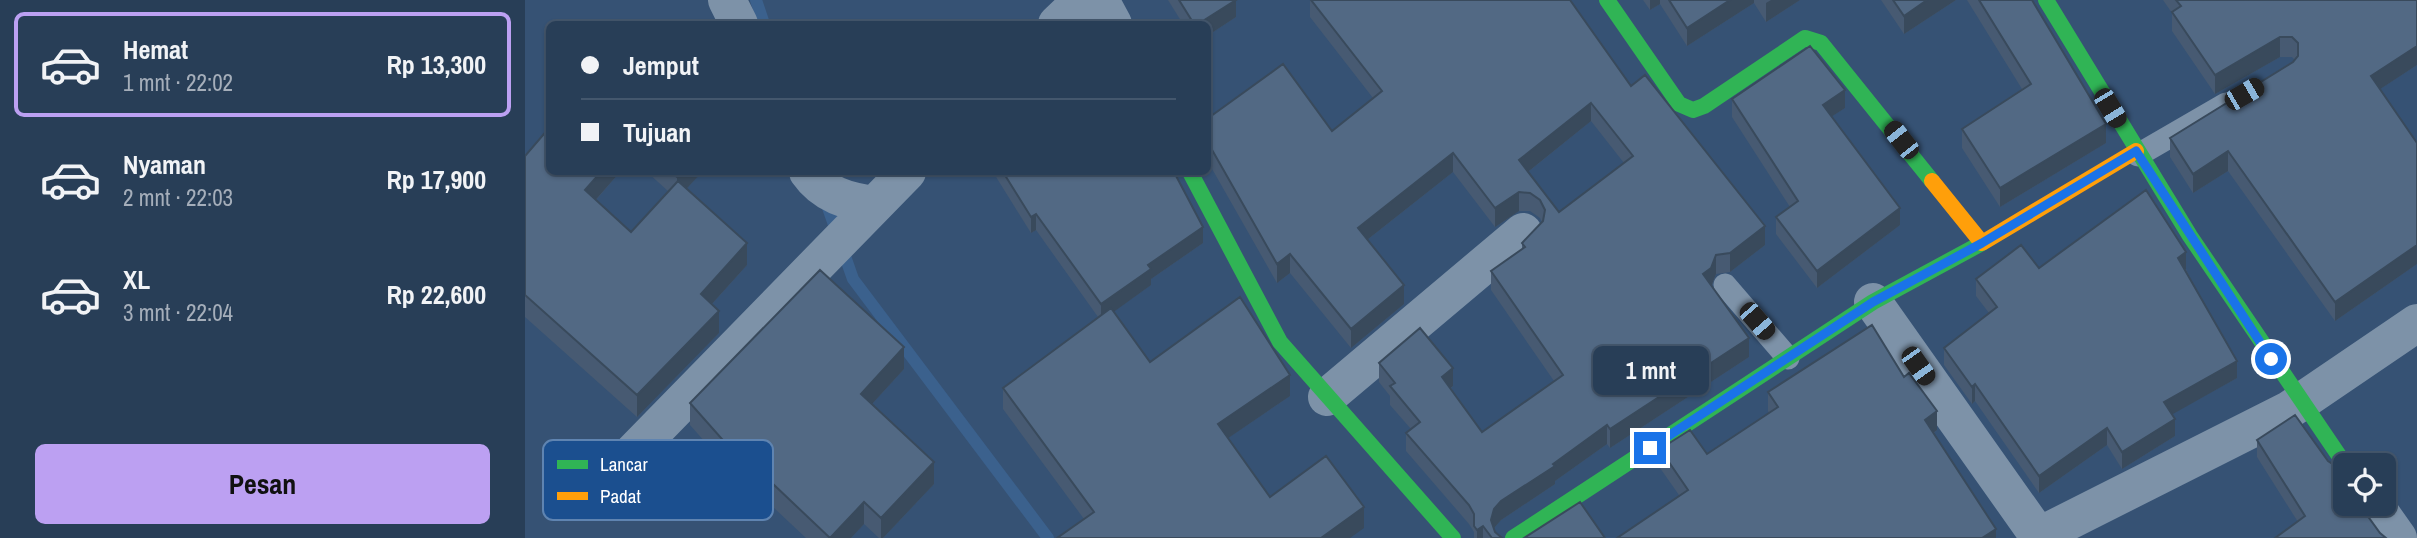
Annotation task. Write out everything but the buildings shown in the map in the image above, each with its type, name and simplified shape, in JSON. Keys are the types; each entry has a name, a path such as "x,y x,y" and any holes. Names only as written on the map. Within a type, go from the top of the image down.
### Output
{"street":[{"path":"727,0 738,21"},
{"path":"1060,21 1082,0"},
{"path":"1100,0 1111,21"},
{"path":"1607,0 1679,104 1693,110 1704,106 1805,38 1821,43 1982,243"},
{"path":"2046,0 2137,153 2301,404 2337,453"},
{"path":"1513,538 1873,302 1982,243 2137,153"},
{"path":"811,175 826,191 849,201 861,218"},
{"path":"646,440 905,175"},
{"path":"1192,175 1280,342 1453,538"},
{"path":"1327,397 1523,232"},
{"path":"1873,302 2038,537 2301,404 2417,323"},
{"path":"2382,516 2398,538"}],"lane":[{"path":"2137,153 2241,96"},
{"path":"1725,285 1788,358"}],"waterway":[{"path":"756,0 763,21"},
{"path":"825,199 853,279 1048,538"}],"traffic: fast":[{"path":"1607,0 1679,104 1693,110 1704,106 1805,38 1821,43 1932,181"},
{"path":"2046,0 2190,236 2337,453"},
{"path":"1192,175 1280,342 1453,538"},
{"path":"1513,538 1873,302 1982,243"}],"traffic: slow":[{"path":"1932,181 1982,243 2136,151"}],"route":[{"path":"1650,448 1873,302 1982,243 2136,151 2271,359"}]}
